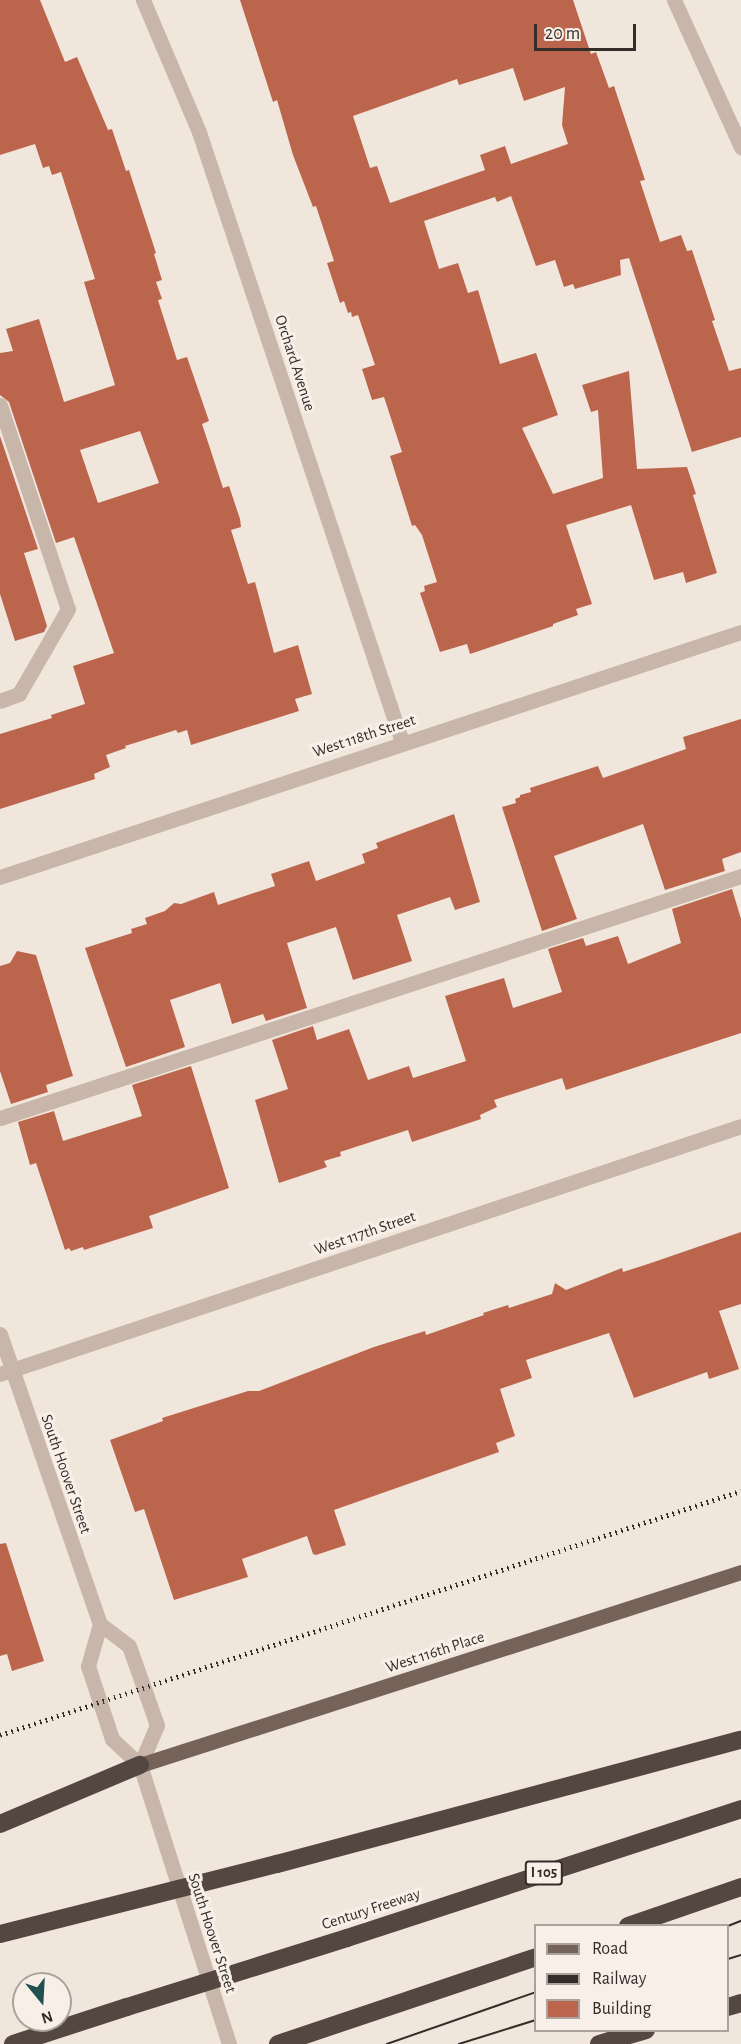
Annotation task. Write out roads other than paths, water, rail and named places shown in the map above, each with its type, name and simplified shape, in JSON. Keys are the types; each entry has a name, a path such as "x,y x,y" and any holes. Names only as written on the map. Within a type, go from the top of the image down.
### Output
{"highway":[{"path":"0,1934 741,1740"},
{"path":"0,1824 140,1765"},
{"name":"Century Freeway","path":"13,2044 741,1809"},
{"path":"634,1924 741,1887"},
{"path":"278,2044 534,1958"},
{"path":"599,2044 642,2032"}],"main road":[{"name":"West 116th Place","path":"140,1765 741,1572"}],"street":[{"name":"Orchard Avenue","path":"143,0 199,132 402,742"},
{"path":"674,0 741,147"},
{"path":"0,405 68,609 18,694 0,701"},
{"name":"West 118th Street","path":"0,876 741,632"},
{"path":"0,1118 741,876"},
{"name":"West 117th Street","path":"6,1372 741,1126"},
{"name":"South Hoover Street","path":"0,1334 6,1372 100,1624 88,1666 112,1739 140,1765 229,2044"},
{"path":"100,1624 129,1646 157,1725 140,1765"}],"tram line":[{"path":"729,1926 741,1921"},
{"path":"729,1959 741,1955"},
{"path":"387,2044 534,1993"},
{"path":"459,2044 534,2021"}],"railway":[{"path":"0,1735 741,1491"}]}
